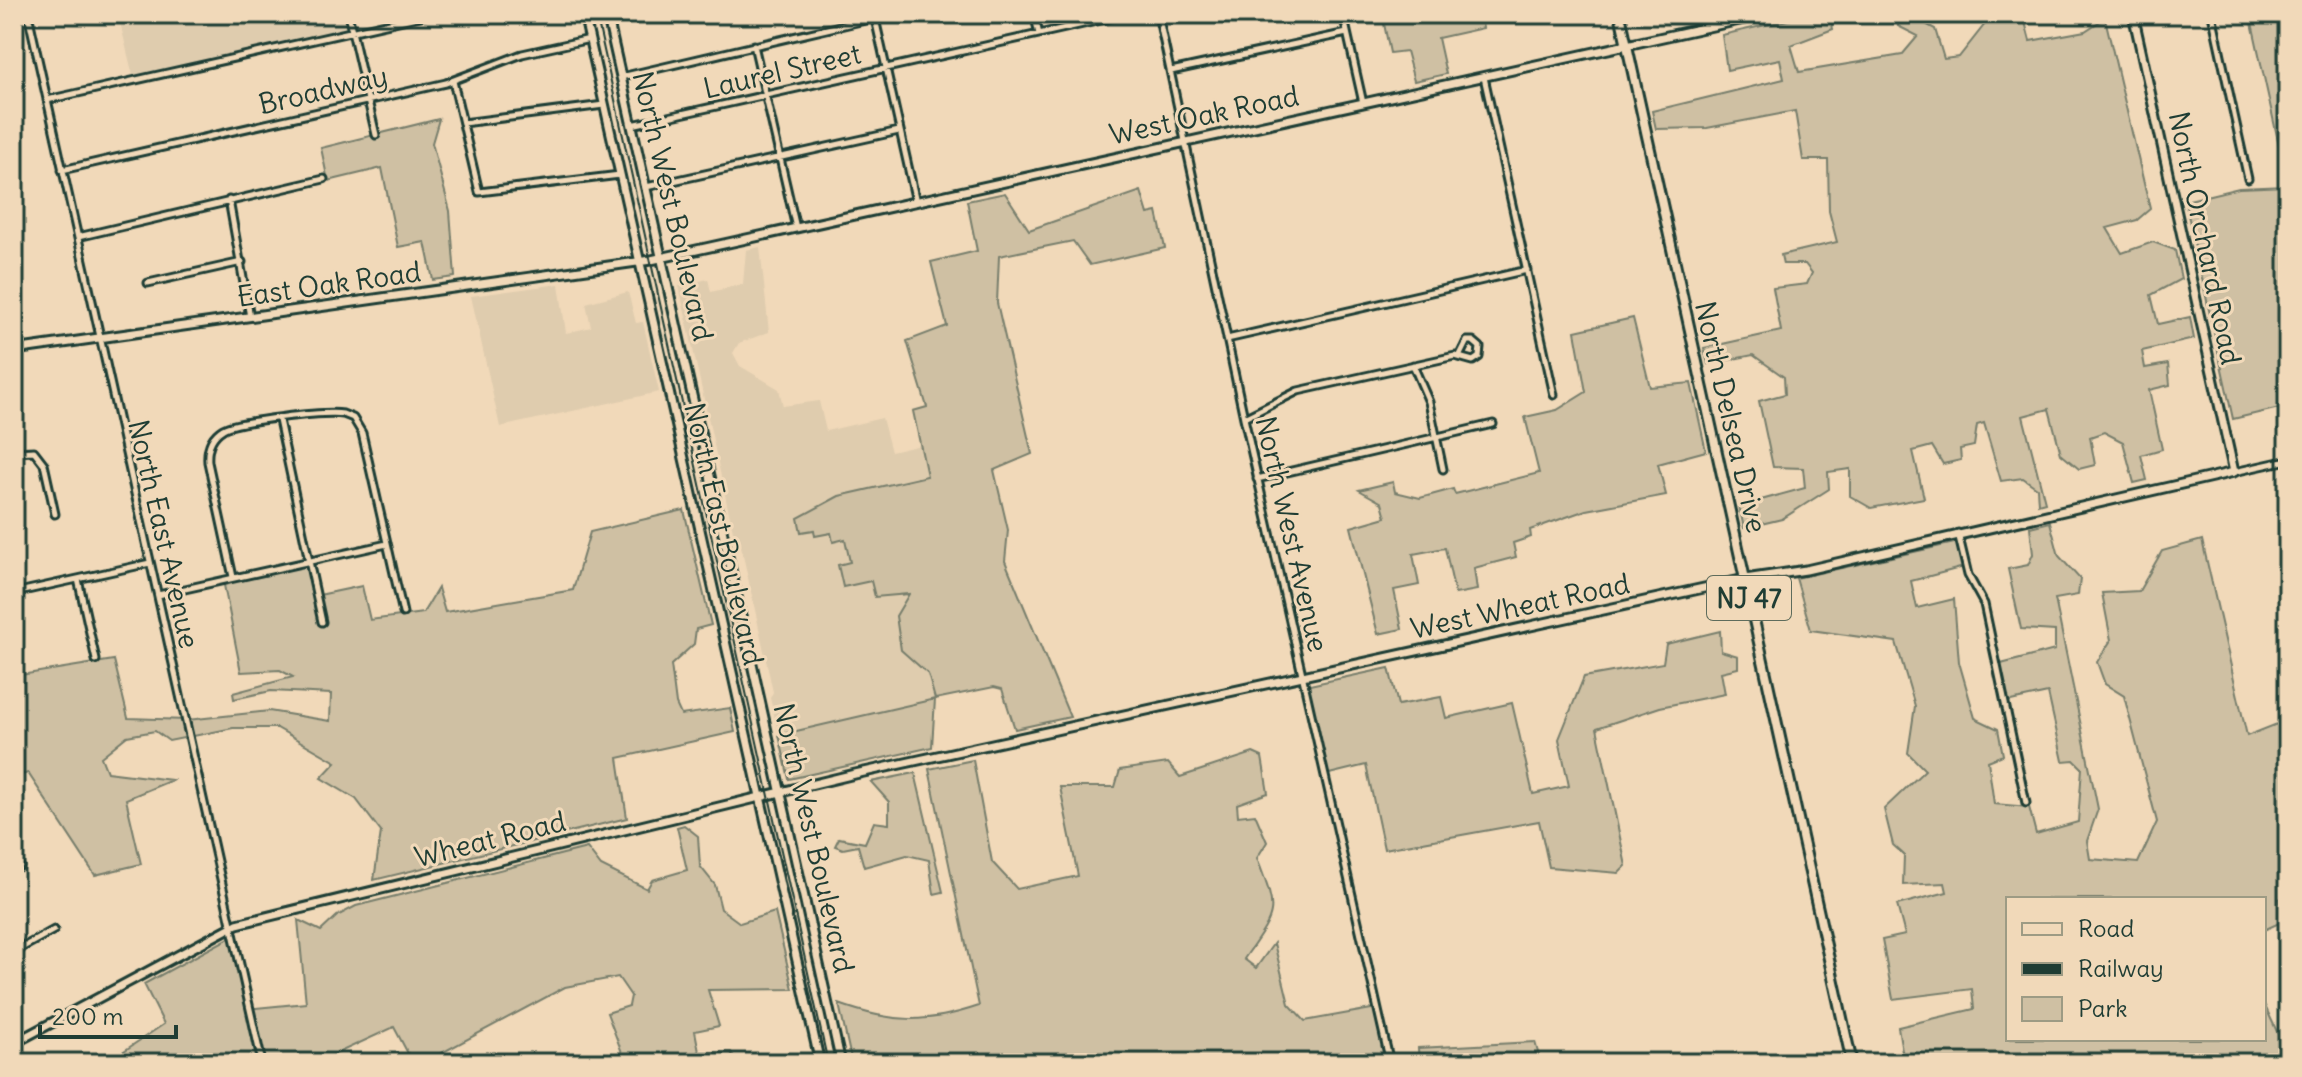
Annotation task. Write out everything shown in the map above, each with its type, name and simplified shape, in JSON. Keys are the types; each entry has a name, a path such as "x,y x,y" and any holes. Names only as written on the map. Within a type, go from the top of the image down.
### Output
{"main road":[{"name":"North Delsea Drive","path":"1620,14 1852,1063"}],"street":[{"name":"North East Avenue","path":"28,14 262,1063"},
{"path":"348,14 376,135"},
{"path":"47,100 430,14"},
{"name":"North East Boulevard","path":"584,14 820,1063"},
{"name":"North West Boulevard","path":"607,14 841,1063"},
{"path":"1034,14 1039,34"},
{"name":"Laurel Street","path":"632,125 1128,14"},
{"name":"North West Avenue","path":"1158,14 1257,479 1390,1063"},
{"path":"1343,14 1363,103"},
{"name":"West Oak Road","path":"651,260 1767,14"},
{"name":"North Orchard Road","path":"2133,14 2234,472"},
{"path":"2212,14 2248,179"},
{"path":"621,77 874,16 916,202"},
{"path":"1171,71 1347,33"},
{"name":"Broadway","path":"62,170 453,81 522,54 590,39"},
{"path":"754,45 796,228"},
{"path":"1484,77 1554,395"},
{"path":"453,81 477,189 483,193 620,175"},
{"path":"463,123 604,105"},
{"path":"646,187 899,131"},
{"path":"78,237 324,179"},
{"path":"229,200 250,317"},
{"name":"East Oak Road","path":"14,350 651,260"},
{"path":"148,283 242,262"},
{"path":"1227,339 1527,270"},
{"path":"1244,418 1298,391 1455,356 1473,361 1479,357 1480,347 1473,341 1467,341 1460,355"},
{"path":"1413,365 1429,402 1443,469"},
{"path":"233,577 207,449 226,428 331,413 353,418 362,433 403,613"},
{"path":"279,420 322,622"},
{"path":"1257,479 1493,424"},
{"path":"14,452 34,451 43,459 55,514"},
{"name":"West Wheat Road","path":"760,796 1745,579 1806,570 1958,532 2288,460"},
{"path":"1958,532 1968,575 1986,611 2026,803"},
{"path":"157,595 387,544"},
{"path":"14,593 150,563"},
{"path":"78,579 96,660"},
{"name":"Wheat Road","path":"14,1043 230,926 760,796"},
{"path":"14,952 54,930"},
{"path":"14,935 21,949"}],"shaded area":[{"path":"118,14 350,14 353,31 134,80"},
{"path":"760,247 769,332 739,343 733,353 740,366 779,389 783,406 819,401 826,431 882,418 891,452 921,445 928,476 839,496 814,529 815,536 831,533 845,539 851,562 871,581 910,594 901,650 929,674 935,699 779,735 770,698 773,692 739,537 733,531 679,286 708,279 711,292 743,284 746,250"},
{"path":"559,284 566,333 591,327 586,303 628,292 636,323 643,322 659,392 500,427 471,296"}],"green space":[{"path":"1382,14 1480,14 1483,28 1438,38 1446,74 1414,81 1406,51 1390,53"},
{"path":"1814,14 1830,14 1833,29 1791,45 1799,72 1902,55 1918,36 1898,26 1897,14 1917,14 1916,19 1935,29 1944,59 1959,57 1993,14 2023,14 2030,41 2085,31 2105,18 2150,209 2137,220 2107,228 2122,253 2153,242 2175,250 2181,279 2151,295 2158,324 2190,317 2194,339 2142,351 2145,368 2168,364 2170,385 2149,390 2162,449 2141,455 2147,480 2134,483 2123,442 2104,432 2090,437 2095,465 2079,469 2061,454 2049,409 2023,416 2045,502 2038,504 2037,488 2023,478 2001,481 1984,423 1977,425 1974,446 1960,449 1961,460 1943,464 1932,446 1913,451 1924,498 1871,508 1850,496 1850,469 1828,472 1829,489 1782,519 1744,528 1739,506 1805,488 1803,468 1773,467 1759,401 1785,394 1784,377 1753,355 1708,364 1704,348 1781,331 1773,288 1807,284 1812,273 1805,264 1783,264 1781,255 1837,242 1829,211 1828,160 1803,160 1795,111 1707,128 1656,129 1652,111 1784,79 1780,59 1727,70 1722,35"},
{"path":"2288,14 2288,186 2251,18"},
{"path":"439,119 432,143 450,211 455,277 433,280 425,242 398,247 382,168 328,181 321,148"},
{"path":"2288,186 2288,406 2233,419 2185,201 2239,188"},
{"path":"1141,191 1148,214 1157,212 1165,248 1090,265 1073,241 999,256 997,303 1032,454 994,470 1008,530 1005,561 1070,717 1015,729 1002,689 994,687 935,699 928,674 901,650 896,616 909,594 875,597 871,581 843,587 838,565 850,562 845,539 833,542 831,533 815,536 814,530 801,532 798,518 839,496 927,476 913,411 927,407 907,341 947,326 931,262 977,251 967,201 1005,193 1029,230"},
{"path":"1633,318 1650,387 1691,383 1706,451 1658,464 1666,495 1586,510 1530,530 1531,537 1513,543 1516,557 1474,568 1477,590 1455,594 1445,548 1413,554 1419,585 1394,590 1402,629 1378,634 1351,527 1386,517 1382,503 1359,490 1393,482 1395,492 1420,498 1453,489 1455,494 1539,473 1525,417 1557,410 1586,392 1575,331"},
{"path":"684,510 711,625 696,629 694,644 671,665 676,704 681,715 730,708 735,732 618,758 627,818 374,880 381,832 356,799 321,778 336,762 277,728 233,728 169,741 155,731 127,736 101,757 107,772 172,780 126,799 141,864 95,875 28,773 14,777 14,676 114,660 128,718 187,720 269,711 330,721 331,694 271,691 234,699 233,693 293,677 280,670 241,672 223,580 309,561 319,595 362,586 370,620 423,613 438,588 445,612 573,590 590,532"},
{"path":"2050,522 2059,556 2080,579 2078,595 2055,599 2098,809 2087,841 2090,859 2138,863 2157,822 2124,696 2105,684 2097,662 2111,640 2102,593 2139,591 2162,551 2202,540 2247,736 2282,722 2288,724 2288,896 2279,899 2286,920 2266,929 2266,897 2006,897 2006,1041 2266,1041 2266,1008 2288,1055 2288,1063 1904,1063 1898,1027 1974,1009 1972,989 1893,999 1882,940 1905,935 1897,905 1947,892 1945,883 1903,885 1904,855 1893,845 1884,809 1925,770 1908,753 1915,706 1896,642 1811,630 1796,578 1959,542 1964,567 1911,581 1917,608 1954,599 1959,662 1975,718 1998,729 2003,755 1988,761 1994,804 2029,807 2036,834 2078,822 2082,768 2074,760 2063,761 2048,693 2006,702 1997,665 2055,650 2055,631 2021,629 2008,569 2028,565 2033,554 2030,527"},
{"path":"1720,631 1721,651 1738,656 1738,668 1721,672 1725,694 1660,707 1597,728 1626,866 1619,873 1549,867 1539,821 1384,849 1366,765 1325,775 1305,686 1389,668 1398,705 1441,697 1446,718 1512,703 1533,794 1569,786 1559,739 1584,677 1663,663 1666,644"},
{"path":"935,699 932,747 789,779 779,735"},
{"path":"1253,753 1262,757 1268,793 1237,804 1238,816 1255,814 1267,842 1257,858 1269,891 1271,911 1269,920 1244,959 1256,968 1274,943 1289,1004 1305,1021 1377,1008 1386,1050 1381,1054 1383,1063 852,1063 839,1004 876,1015 909,1019 942,1016 979,1006 929,769 973,760 992,862 1017,889 1078,876 1060,787 1115,787 1120,770 1168,763 1180,777"},
{"path":"915,773 943,892 934,894 929,860 907,855 864,867 858,846 843,849 835,846 839,838 865,843 874,822 889,824 889,802 871,782"},
{"path":"684,825 698,836 700,866 715,885 721,909 740,923 775,912 793,989 708,990 719,1026 695,1031 699,1052 731,1052 737,1063 626,1063 607,1013 629,1006 631,996 618,977 565,987 423,1063 413,1063 394,1027 316,1063 106,1063 164,1024 144,984 231,937 246,1009 306,1003 298,920 321,931 337,916 356,906 587,848 601,866 647,889 652,880 687,870 677,827"},
{"path":"1535,1042 1541,1063 1419,1063 1418,1048"}],"railway":[{"path":"596,14 828,1063"}]}
